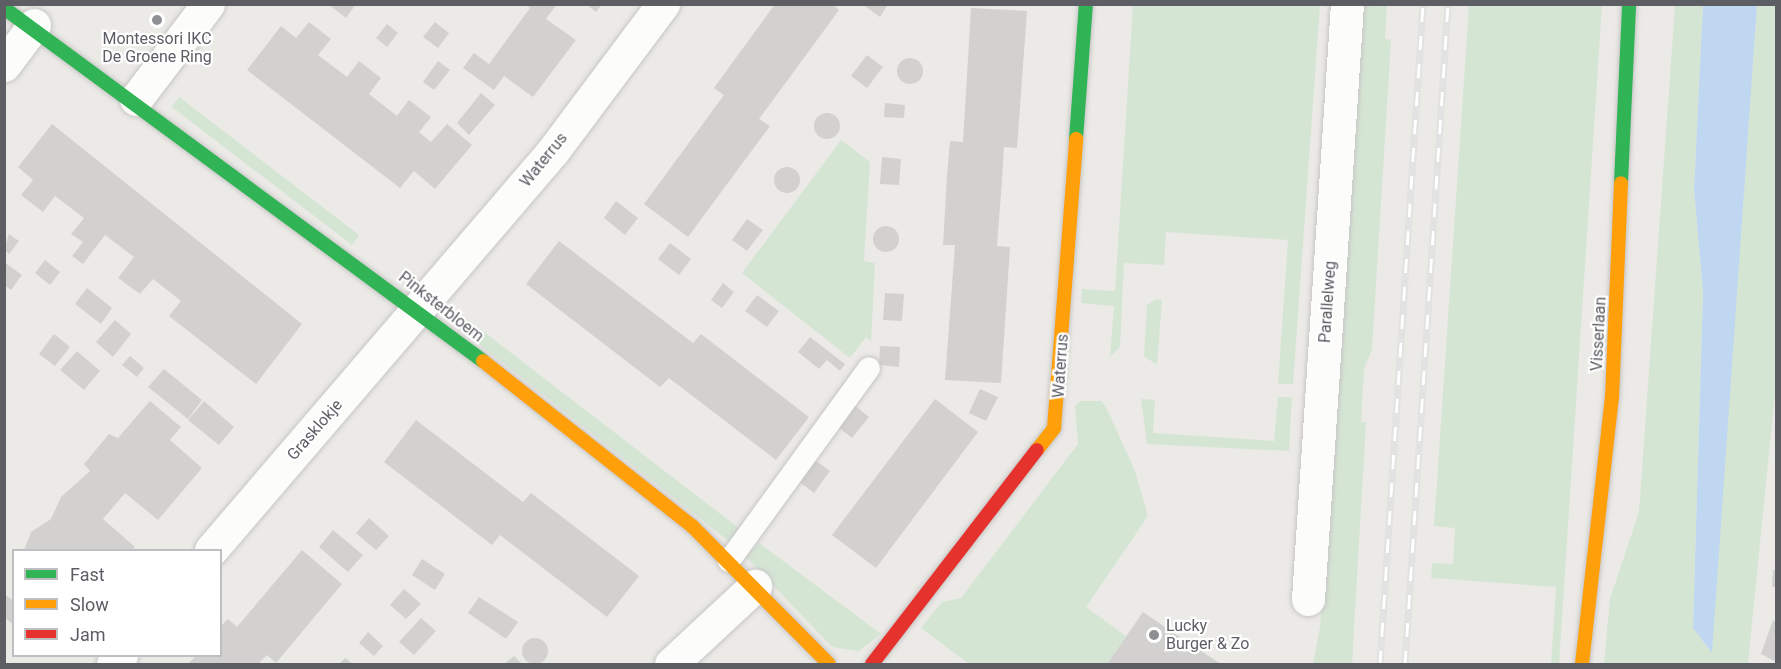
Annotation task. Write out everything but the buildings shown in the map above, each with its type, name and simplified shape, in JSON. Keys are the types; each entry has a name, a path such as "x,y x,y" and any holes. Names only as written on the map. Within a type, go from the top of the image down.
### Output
{"street":[{"path":"136,99 208,4"},
{"name":"Waterrus","path":"418,309 553,151 663,4"},
{"name":"Waterrus","path":"872,664 1054,428 1086,4"},
{"name":"Parallelweg","path":"1308,598 1347,4"},
{"name":"Visserlaan","path":"1582,664 1612,398 1629,4"},
{"name":"Pinksterbloem","path":"4,8 34,25 136,99 418,309 729,561 829,664"},
{"path":"4,65 34,25"},
{"name":"Grasklokje","path":"212,549 418,309"},
{"path":"671,664 755,586"}],"lane":[{"path":"729,561 869,368"}],"green space":[{"path":"1133,5 1320,5 1293,384 1278,384 1288,240 1166,232 1164,265 1124,263 1120,347 1110,357 1114,306 1081,303 1082,289 1115,291"},
{"path":"1361,5 1387,5 1385,39 1391,40 1372,350 1364,369 1361,422 1366,422 1352,664 1313,664 1320,627"},
{"path":"1469,5 1602,5 1559,664 1551,664 1556,587 1431,578 1432,563 1453,564 1455,528 1434,526"},
{"path":"1675,5 1703,5 1694,189 1703,293 1693,628 1711,652 1757,5 1776,5 1776,383 1748,664 1604,664 1610,599 1639,512"},
{"path":"179,97 359,235 352,245 172,107"},
{"path":"841,140 870,162 864,261 875,263 871,342 866,337 850,358 742,273"},
{"path":"1155,300 1162,300 1157,365 1144,356 1147,305"},
{"path":"467,319 740,529 731,543 460,329"},
{"path":"1278,397 1292,397 1289,451 1147,444 1141,399 1155,400 1153,433 1274,441"},
{"path":"1080,401 1101,401 1106,407 1135,471 1148,516 1086,607 1126,636 1107,664 969,664 921,628 942,602 961,598 1078,444 1075,406"},
{"path":"759,543 881,634 859,651 832,647 746,557"}],"water":[{"path":"1703,5 1757,5 1712,653 1693,628 1703,293 1694,189"}],"railway":[{"path":"1380,664 1423,4"},
{"path":"1405,664 1448,4"}],"traffic: fast":[{"path":"1076,139 1086,4"},
{"path":"1621,183 1629,4"},
{"path":"4,8 483,361"}],"traffic: slow":[{"path":"1037,450 1054,428 1076,139"},
{"path":"1582,664 1612,398 1621,183"},
{"path":"483,361 692,526 829,664"}],"traffic: jam":[{"path":"872,664 1037,450"}],"place":[{"name":"Montessori IKC De Groene Ring","path":"157,20"},
{"name":"Lucky Burger & Zo","path":"1154,635"}]}
